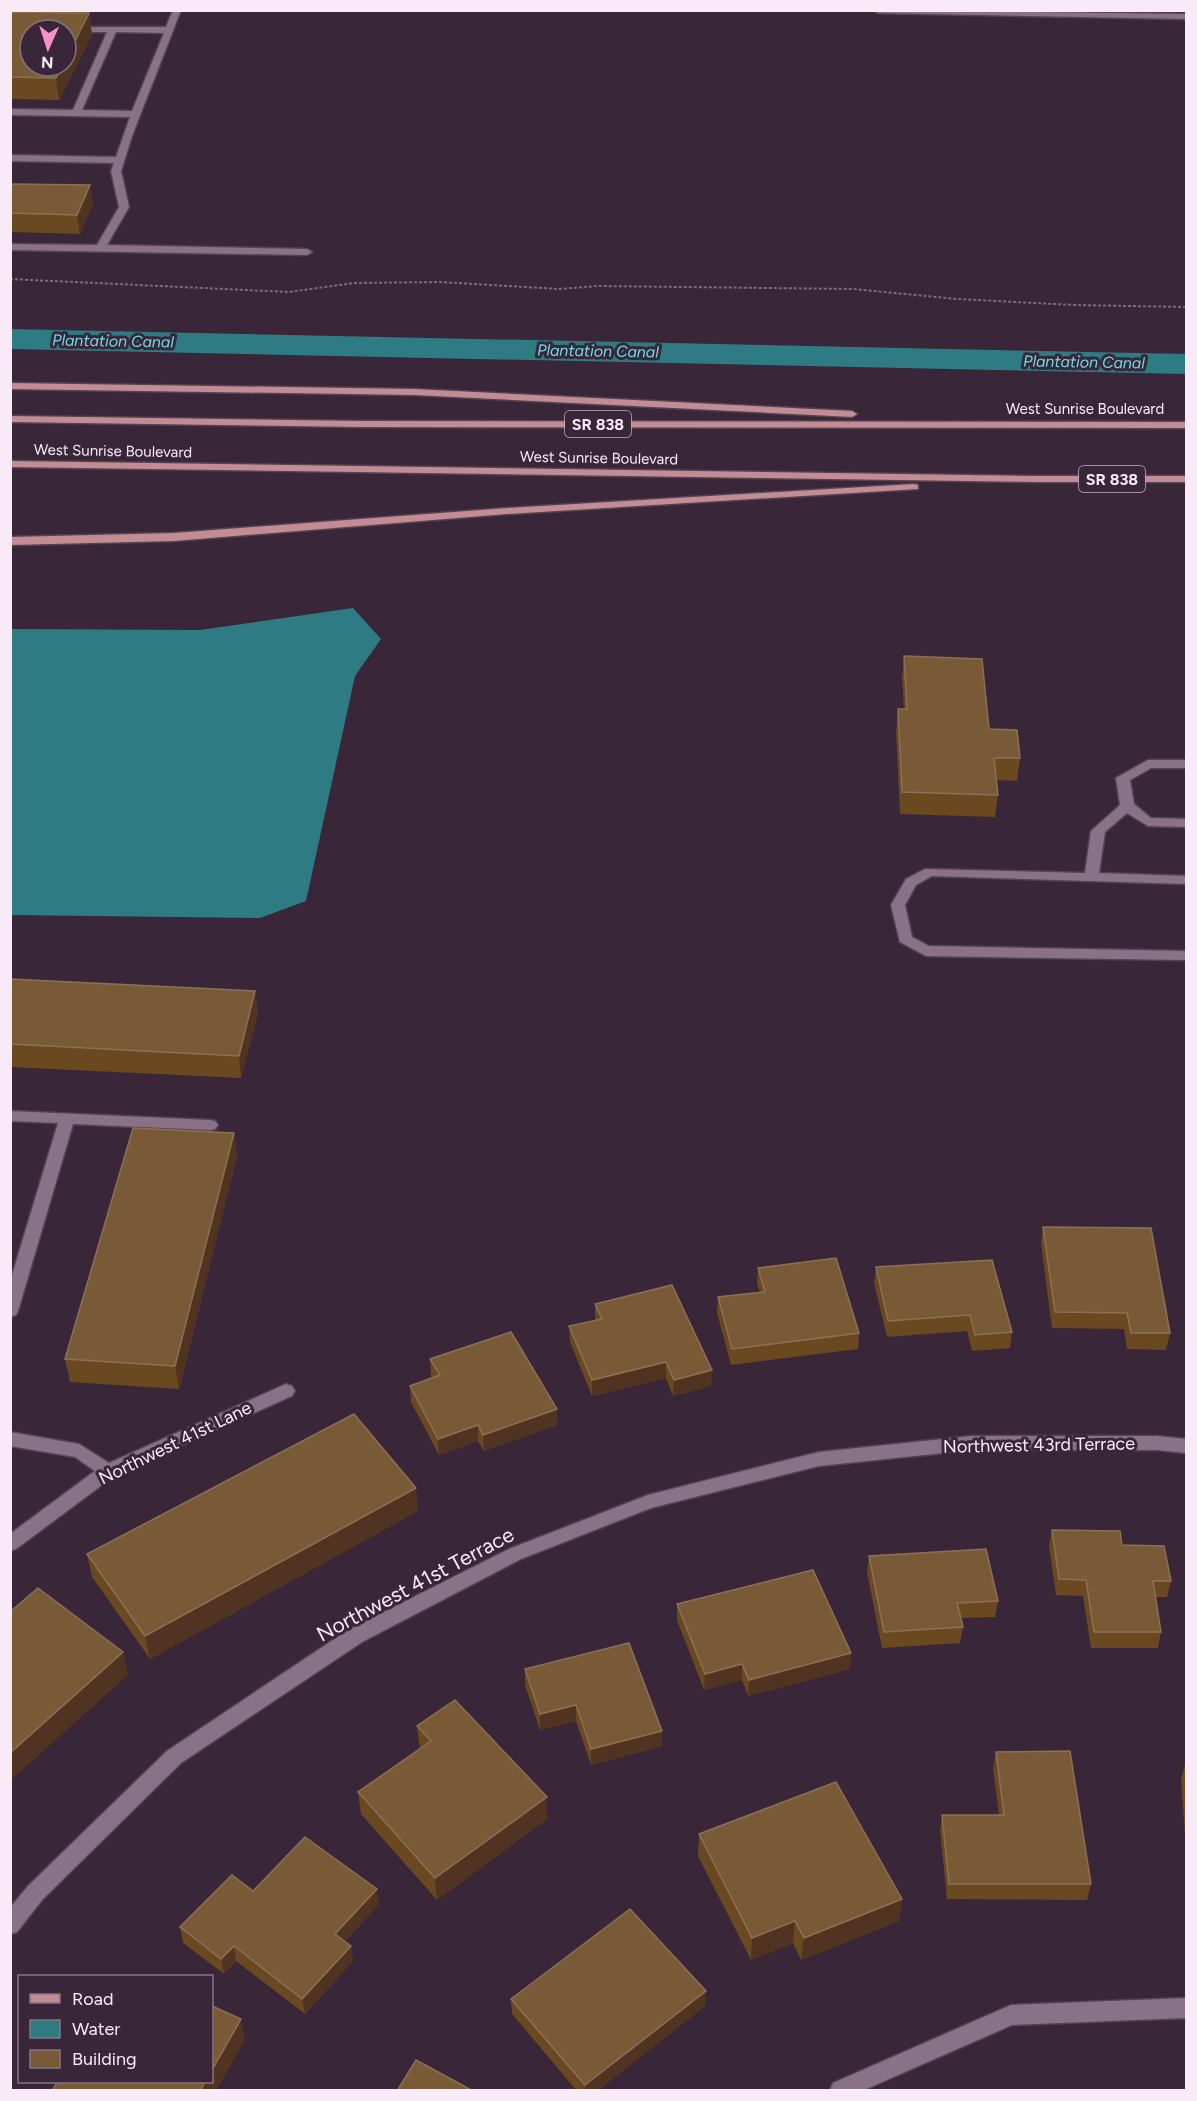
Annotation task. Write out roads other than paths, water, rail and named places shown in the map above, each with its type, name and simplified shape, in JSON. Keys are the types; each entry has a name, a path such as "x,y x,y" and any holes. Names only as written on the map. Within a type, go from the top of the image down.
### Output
{"main road":[{"path":"10,386 414,392 1038,423"},
{"name":"West Sunrise Boulevard","path":"10,419 362,424 1038,423 1186,425"},
{"name":"West Sunrise Boulevard","path":"10,464 1037,479 1186,479"},
{"path":"10,541 174,537 519,510 1037,479"}],"street":[{"path":"100,248 124,207 116,171 177,10"},
{"path":"878,10 1186,16 1185,10"},
{"path":"78,28 169,30"},
{"path":"76,113 113,29"},
{"path":"10,112 136,114"},
{"path":"10,158 120,160"},
{"path":"10,247 307,252"},
{"path":"1186,764 1148,764 1123,778 1127,806 1148,822 1186,823"},
{"path":"1091,877 1098,831 1127,806"},
{"path":"1186,880 930,872 911,882 898,905 905,939 926,951 1186,956"},
{"path":"10,1116 210,1125"},
{"path":"10,1311 67,1119"},
{"name":"Northwest 41st Lane","path":"10,1544 108,1471 286,1391"},
{"path":"10,1438 79,1451 108,1471"},
{"name":"Northwest 43rd Terrace","path":"819,1459 972,1443 1157,1443 1186,1446"},
{"name":"Northwest 41st Terrace","path":"10,1925 36,1893 174,1757 355,1636 515,1554 648,1502 819,1459"},
{"path":"841,2091 1011,2015 1186,2008"}],"water":[{"path":"353,608 381,639 355,676 306,901 260,918 11,915 11,629 200,630"}],"waterway":[{"name":"Plantation Canal","path":"10,339 1186,364"}]}
